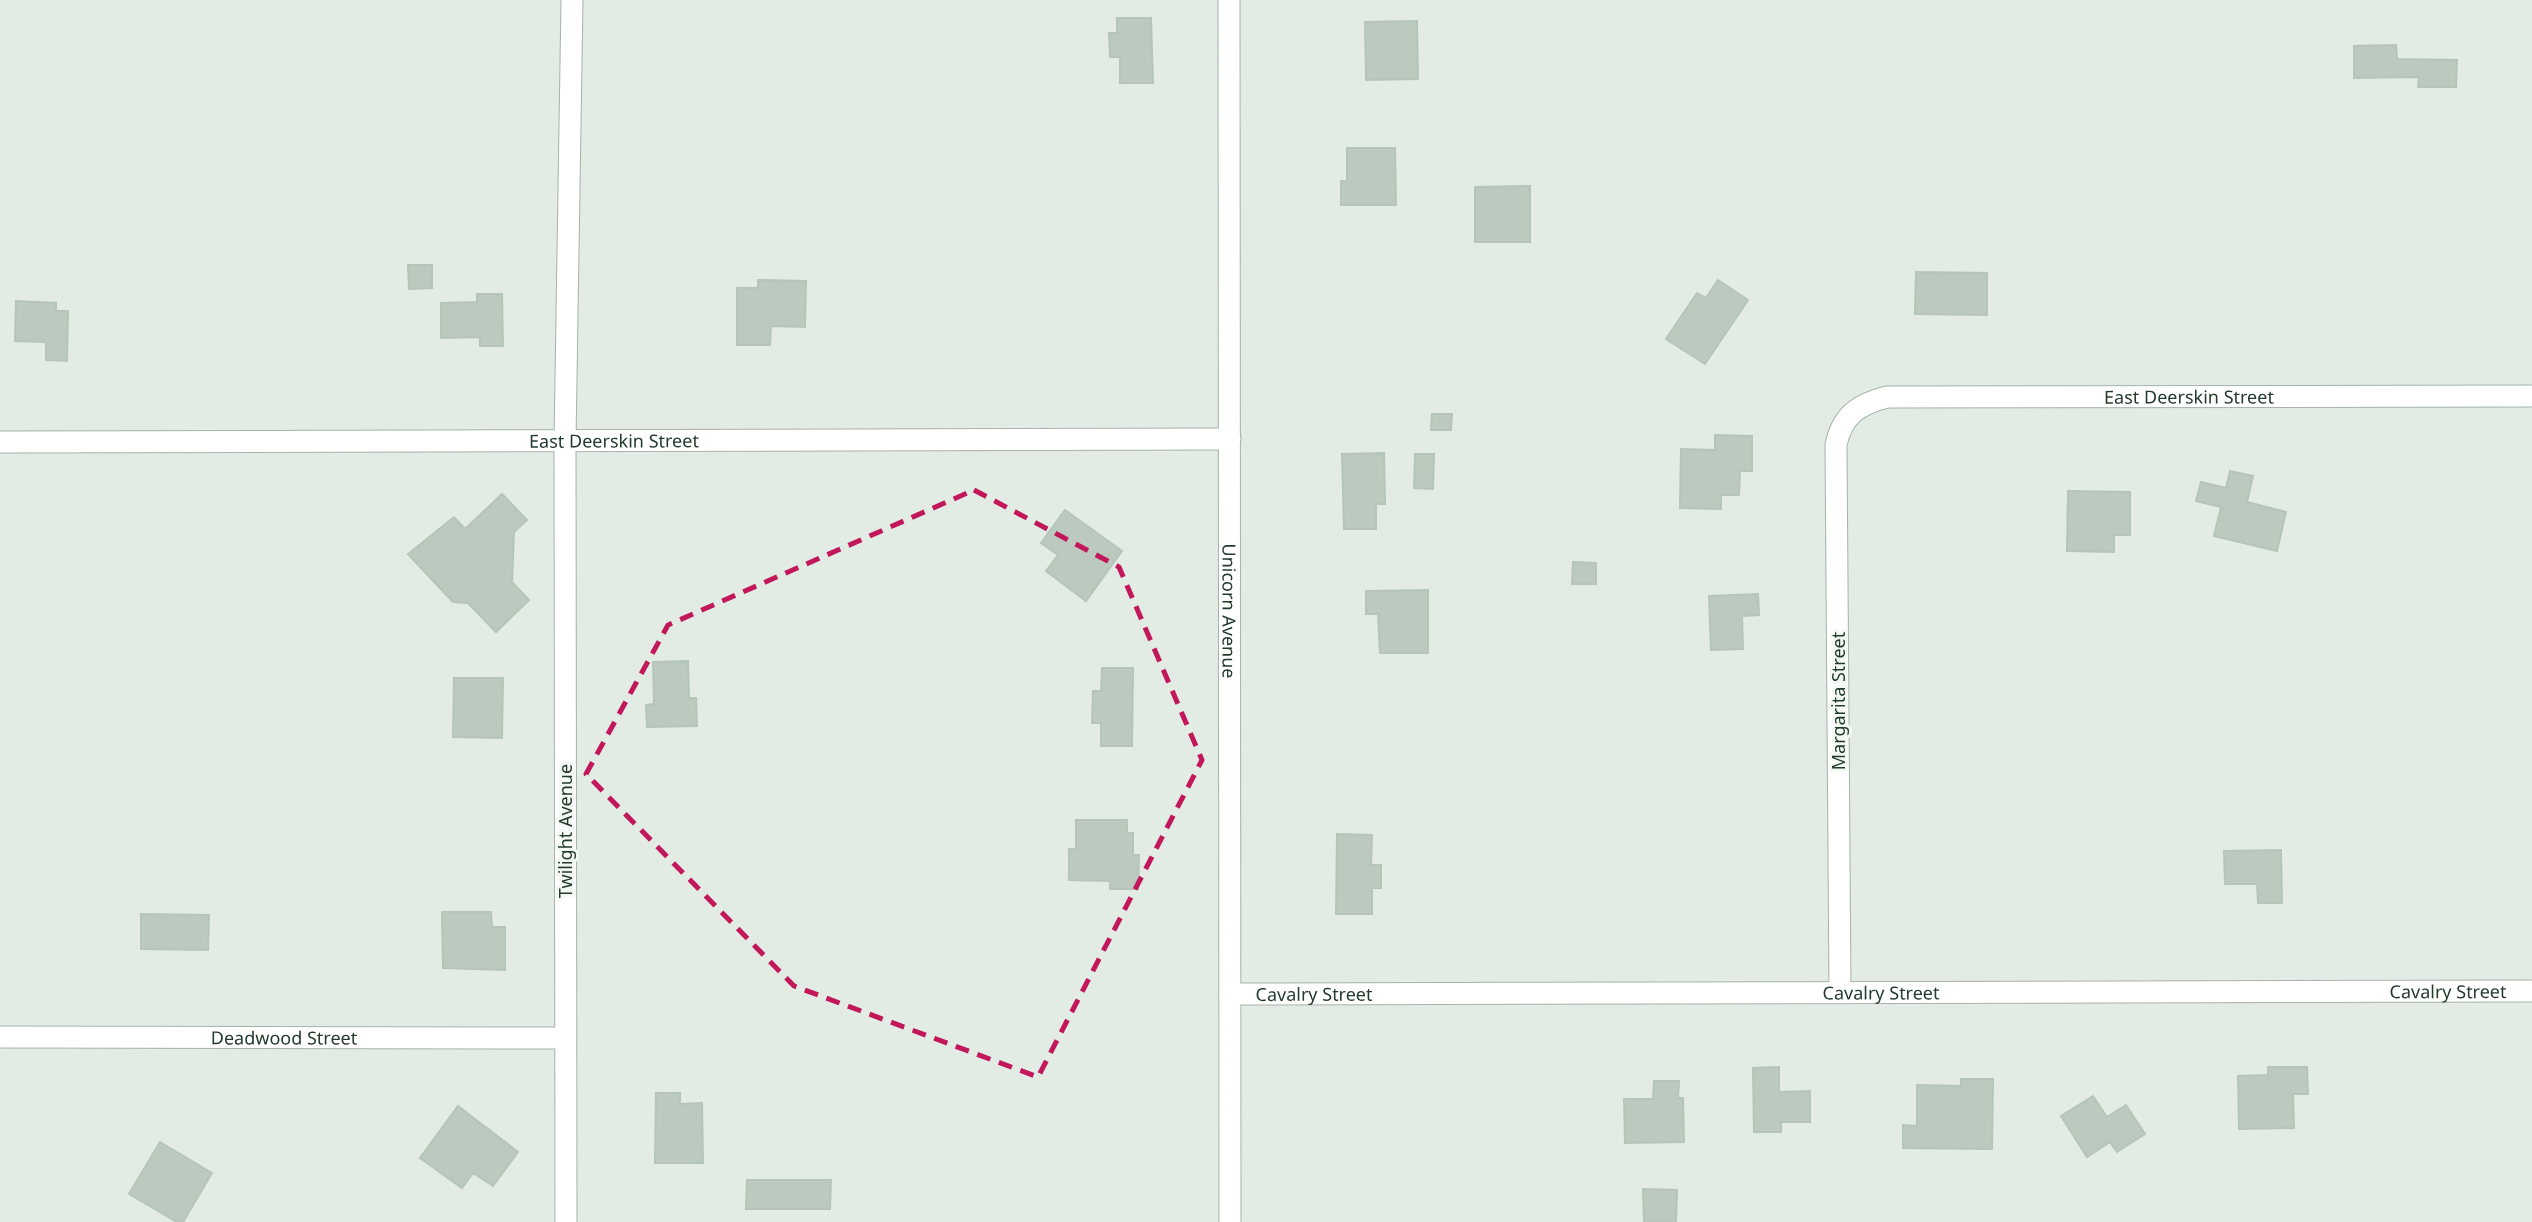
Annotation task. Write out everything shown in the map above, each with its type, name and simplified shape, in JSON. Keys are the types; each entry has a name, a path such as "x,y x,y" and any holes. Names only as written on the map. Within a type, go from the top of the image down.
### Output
{"street":[{"name":"Twilight Avenue","path":"566,1222 565,441 572,0"},
{"name":"Unicorn Avenue","path":"1228,0 1230,1222"},
{"name":"East Deerskin Street","path":"1850,413 1867,402 1887,397 2532,396"},
{"name":"Margarita Street","path":"1840,992 1836,445 1839,430 1850,413"},
{"name":"East Deerskin Street","path":"0,442 1230,439"},
{"name":"Cavalry Street","path":"1230,994 2532,991"},
{"name":"Deadwood Street","path":"0,1037 565,1038"}],"highlighted area":[{"path":"974,490 1119,567 1202,760 1038,1077 794,986 586,774 668,625"}],"building":[{"path":"1117,18 1151,18 1153,83 1120,83 1120,57 1110,57 1109,33 1117,33"},
{"path":"1417,21 1418,79 1366,80 1365,22"},
{"path":"2396,45 2397,59 2457,60 2456,87 2418,87 2419,77 2354,78 2354,46"},
{"path":"1347,148 1395,148 1396,205 1341,205 1341,181 1347,181"},
{"path":"1530,186 1530,242 1475,242 1475,187"},
{"path":"408,265 432,265 432,288 409,289"},
{"path":"1916,272 1987,273 1987,315 1915,314"},
{"path":"758,280 806,281 805,327 771,326 770,345 737,345 737,288 758,288"},
{"path":"1718,280 1748,300 1705,364 1666,339 1697,293 1706,298"},
{"path":"477,294 502,294 503,346 480,346 480,337 441,338 441,303 477,302"},
{"path":"16,301 56,303 56,311 68,311 67,361 46,360 46,342 15,341"},
{"path":"1432,414 1452,414 1451,430 1431,430"},
{"path":"1715,435 1752,436 1752,471 1740,471 1739,495 1721,495 1721,509 1680,508 1681,449 1715,450"},
{"path":"1384,453 1385,504 1376,504 1376,529 1344,529 1342,454"},
{"path":"1415,454 1434,454 1433,489 1414,488"},
{"path":"2230,471 2253,476 2247,502 2286,512 2277,551 2214,536 2221,507 2196,501 2201,482 2226,488"},
{"path":"2068,491 2130,492 2130,535 2114,535 2114,552 2067,551"},
{"path":"502,494 527,520 514,532 512,582 529,600 496,632 468,603 453,602 408,554 454,517 465,529"},
{"path":"1065,510 1122,551 1086,601 1046,571 1058,555 1041,543"},
{"path":"1573,562 1596,563 1596,584 1572,584"},
{"path":"1428,590 1428,653 1380,653 1378,614 1366,614 1366,591"},
{"path":"1758,594 1759,615 1742,616 1743,649 1711,650 1709,596"},
{"path":"688,661 689,698 696,698 697,726 647,727 646,705 654,704 653,662"},
{"path":"1102,668 1133,668 1132,746 1101,746 1101,723 1092,723 1093,691 1101,691"},
{"path":"454,678 503,678 502,738 453,737"},
{"path":"1076,820 1127,820 1127,833 1133,833 1133,855 1139,855 1138,889 1110,889 1110,881 1069,880 1069,849 1076,849"},
{"path":"1337,834 1372,835 1371,865 1381,865 1381,888 1372,888 1372,914 1336,914"},
{"path":"2281,850 2282,903 2258,903 2257,884 2225,884 2224,851"},
{"path":"442,912 491,912 492,927 505,927 505,970 443,968"},
{"path":"141,914 209,915 208,950 141,949"},
{"path":"1779,1067 1779,1092 1810,1091 1810,1122 1781,1122 1781,1132 1754,1132 1753,1068"},
{"path":"2268,1067 2307,1067 2308,1094 2293,1094 2294,1128 2239,1129 2238,1076 2268,1075"},
{"path":"1961,1079 1993,1079 1992,1149 1903,1148 1903,1125 1917,1126 1917,1085 1961,1086"},
{"path":"1654,1081 1679,1081 1678,1098 1683,1098 1684,1142 1625,1143 1624,1099 1653,1099"},
{"path":"656,1093 680,1093 680,1104 702,1103 703,1163 655,1163"},
{"path":"2093,1096 2107,1117 2126,1105 2145,1134 2117,1152 2110,1142 2087,1157 2061,1116"},
{"path":"458,1106 518,1152 493,1186 473,1173 462,1188 420,1158"},
{"path":"160,1142 212,1173 183,1222 177,1222 129,1194"},
{"path":"747,1180 831,1180 830,1209 746,1209"},
{"path":"1643,1189 1677,1190 1676,1222 1644,1222"}]}
